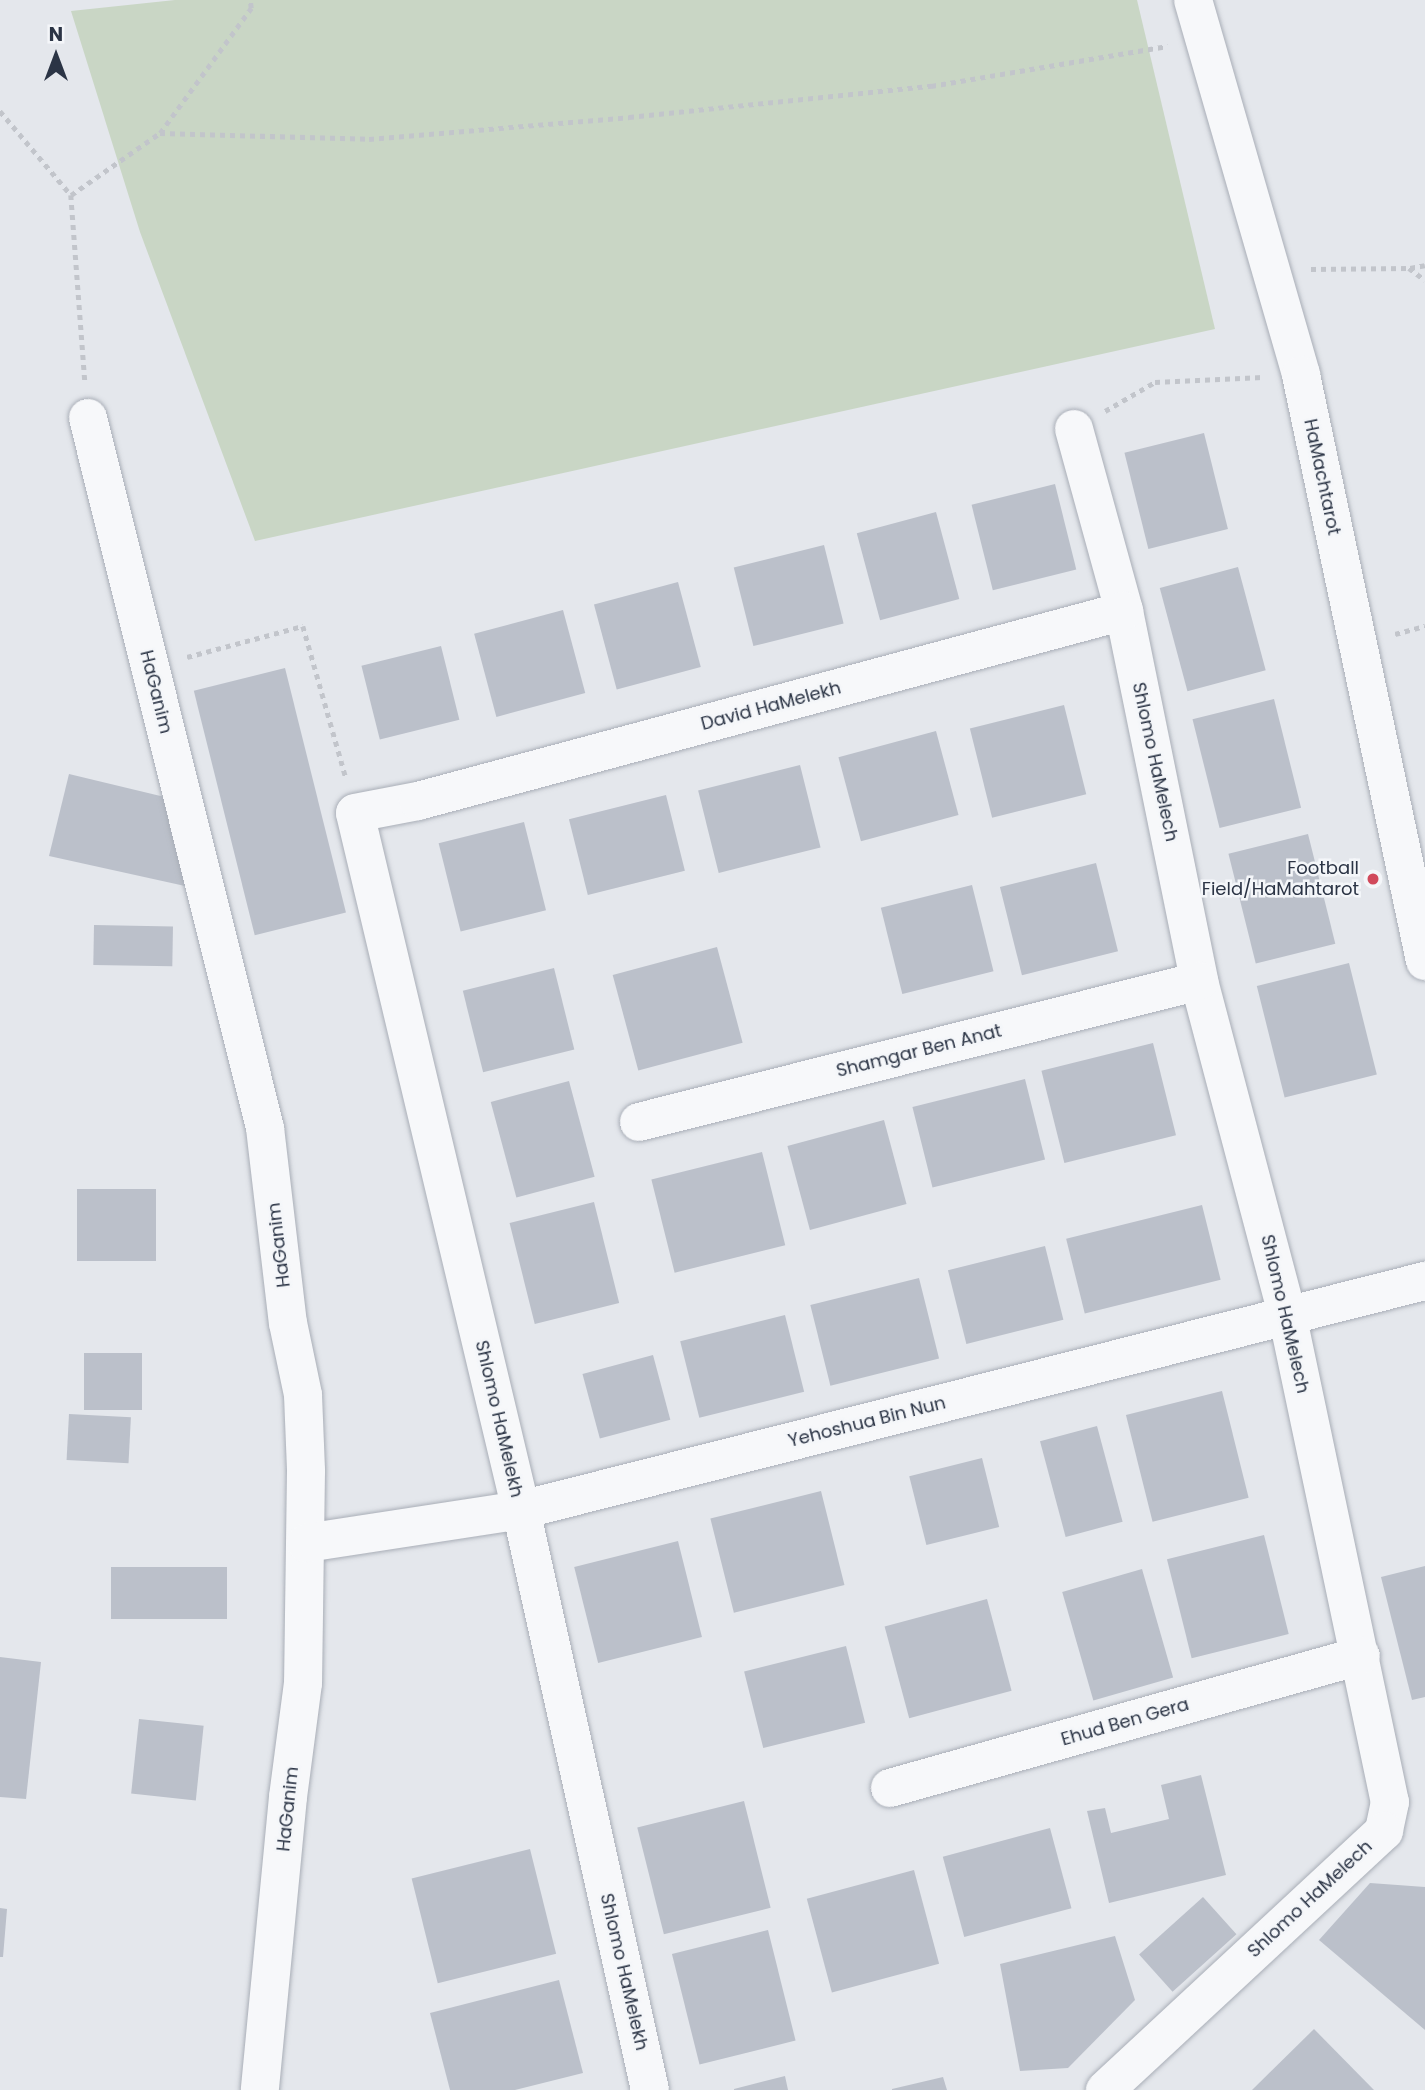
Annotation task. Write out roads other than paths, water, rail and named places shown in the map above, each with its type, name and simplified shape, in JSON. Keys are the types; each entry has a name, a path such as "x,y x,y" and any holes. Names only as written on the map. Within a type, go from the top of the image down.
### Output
{"street":[{"name":"HaMachtarot","path":"1193,0 1301,375 1425,961"},
{"name":"HaGanim","path":"88,418 265,1128 288,1323 303,1395 306,1543 303,1683 288,1797 260,2090"},
{"name":"Shlomo HaMelech","path":"1074,429 1124,611 1199,981 1287,1314 1390,1802 1384,1831 1105,2090"},
{"name":"David HaMelekh","path":"355,813 418,801 1124,611"},
{"name":"Shlomo HaMelekh","path":"355,813 521,1510 650,2090"},
{"name":"Shamgar Ben Anat","path":"639,1122 1199,981"},
{"name":"Yehoshua Bin Nun","path":"306,1543 521,1510 1425,1281"},
{"name":"Ehud Ben Gera","path":"890,1788 1361,1656"}],"place":[{"name":"Football Field/HaMahtarot","path":"1373,879"}]}
